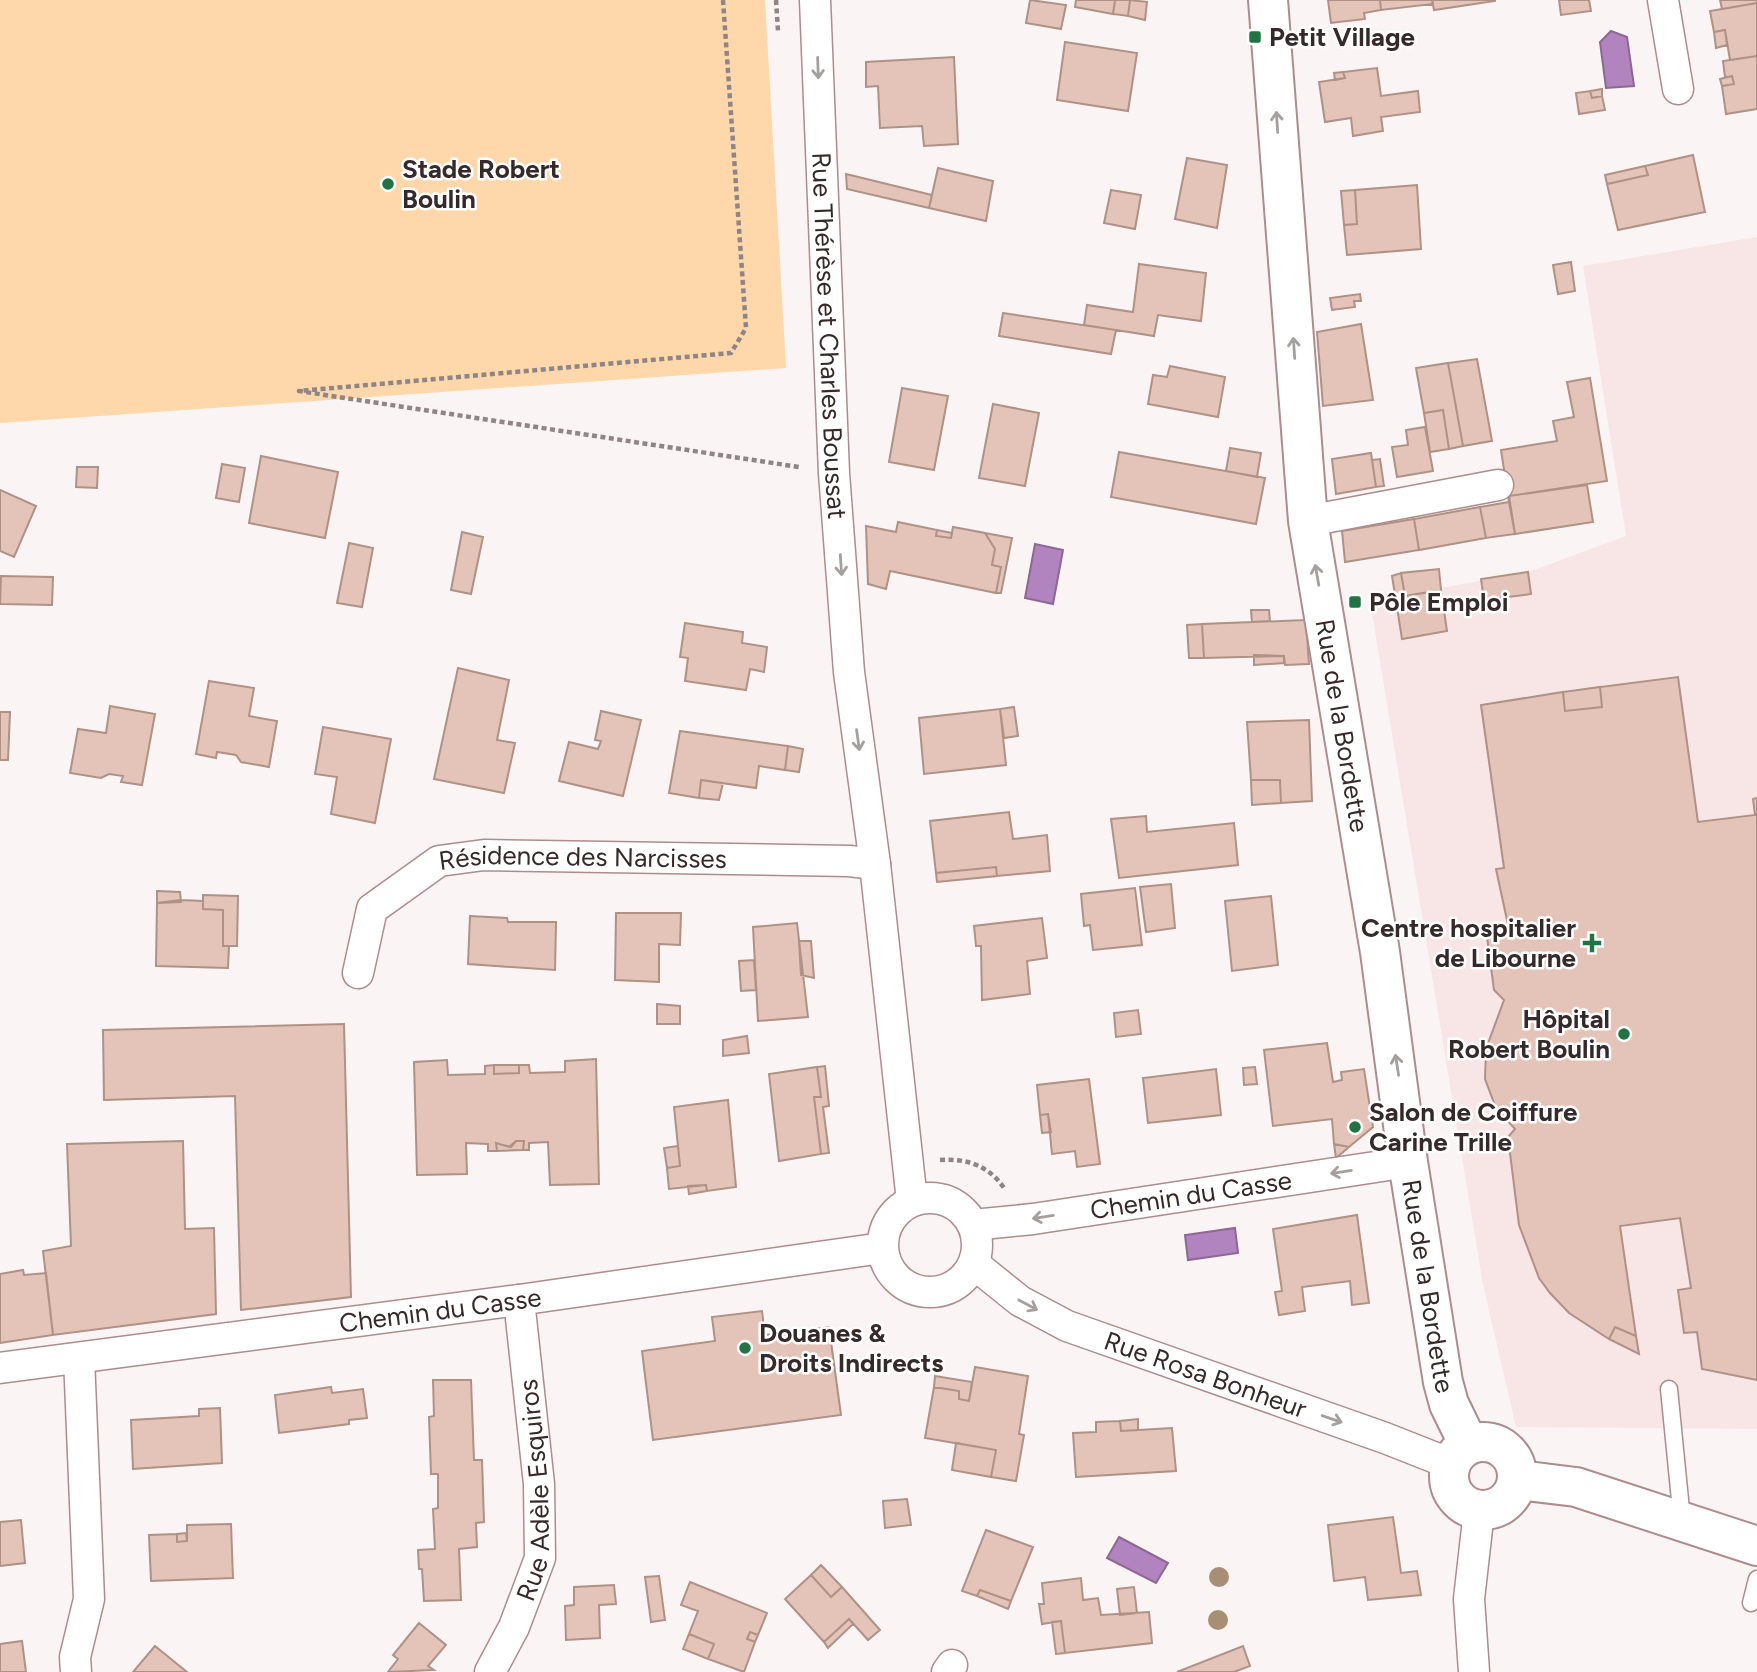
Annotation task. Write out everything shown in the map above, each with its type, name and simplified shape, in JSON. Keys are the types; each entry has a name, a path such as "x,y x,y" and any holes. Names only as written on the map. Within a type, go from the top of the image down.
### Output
{"street":[{"name":"Rue Thérèse et Charles Boussat","path":"815,0 834,473 849,672 875,864"},
{"name":"Rue de la Bordette","path":"1268,0 1308,521 1380,952 1408,1161 1443,1382 1460,1454 1449,1485 1460,1503 1479,1511"},
{"path":"1663,0 1678,89"},
{"path":"1308,521 1498,485"},
{"name":"Résidence des Narcisses","path":"358,973 372,909 439,861 484,855 875,864"},
{"path":"875,864 912,1201"},
{"name":"Chemin du Casse","path":"973,1225 1021,1221 1408,1161"},
{"path":"936,1198 952,1203 973,1225 977,1238 974,1264 953,1287 938,1292 922,1292 894,1277 886,1263 882,1248 888,1223 912,1201 936,1198"},
{"name":"Chemin du Casse","path":"0,1368 519,1300 882,1248"},
{"name":"Rue Rosa Bonheur","path":"974,1264 1020,1301 1067,1326 1373,1433 1460,1454"},
{"name":"Rue Adèle Esquiros","path":"490,1672 514,1627 540,1558 539,1484 519,1300"},
{"path":"76,1672 75,1657 89,1598 79,1358"},
{"path":"1460,1454 1484,1442 1503,1448 1515,1462 1518,1480 1505,1504 1479,1511 1469,1599 1474,1672"},
{"path":"1518,1480 1576,1487 1757,1546"}],"lane":[{"path":"1669,1390 1682,1523"},
{"path":"1751,1603 1757,1579"}],"path":[{"path":"723,0 746,328 731,353 299,391 834,473"},
{"path":"906,1163 959,1159 993,1172 1012,1200 1021,1221"}],"shaded area":[{"name":"Stade Robert Boulin","path":"0,0 765,0 786,368 0,423"},
{"path":"1611,31 1627,37 1634,86 1606,88 1600,42"},
{"name":"Centre hospitalier de Libourne","path":"1757,237 1757,1429 1516,1427 1483,1285 1370,601 1528,572 1626,536 1583,266"},
{"path":"1035,544 1063,550 1053,604 1025,598"},
{"path":"1235,1228 1238,1253 1188,1260 1185,1235"},
{"path":"1119,1537 1168,1563 1156,1583 1107,1558"}],"building":[{"path":"1030,0 1066,5 1061,29 1026,23"},
{"path":"1076,0 1115,0 1113,14 1075,7"},
{"path":"1115,0 1130,0 1128,16 1113,14"},
{"path":"1130,0 1147,2 1145,20 1128,16"},
{"path":"1328,0 1380,0 1381,10 1364,13 1365,19 1331,23"},
{"path":"1380,0 1432,0 1433,4 1381,10"},
{"path":"1432,0 1495,0 1495,1 1434,10"},
{"path":"1559,0 1589,0 1591,11 1561,15"},
{"path":"1720,0 1757,0 1757,3 1722,9"},
{"path":"1757,3 1757,56 1730,60 1725,30 1714,32 1710,11"},
{"path":"1725,30 1727,45 1716,48 1714,32"},
{"path":"1065,42 1137,53 1128,111 1057,100"},
{"path":"1757,56 1757,109 1726,114 1722,86 1734,84 1732,76 1725,77 1723,61"},
{"path":"954,57 958,144 924,146 922,126 880,128 878,86 866,87 866,62"},
{"path":"1377,68 1381,96 1418,91 1420,112 1381,117 1383,131 1353,136 1351,118 1325,122 1319,82 1345,78 1343,72"},
{"path":"1343,72 1345,78 1335,80 1334,73"},
{"path":"1732,76 1734,84 1722,86 1720,79"},
{"path":"1602,89 1602,96 1592,98 1590,91"},
{"path":"1590,91 1592,98 1602,96 1605,110 1579,114 1576,93"},
{"path":"1693,155 1705,212 1618,230 1607,184 1648,175 1645,166"},
{"path":"1187,158 1227,165 1217,228 1175,219"},
{"path":"1645,166 1648,175 1607,184 1605,175"},
{"path":"938,168 993,181 986,221 929,208"},
{"path":"846,174 932,195 929,208 847,189"},
{"path":"1417,185 1421,249 1347,255 1344,225 1357,224 1355,190"},
{"path":"1111,190 1141,195 1135,229 1104,223"},
{"path":"1355,190 1357,224 1344,225 1341,191"},
{"path":"1571,262 1575,291 1558,294 1553,265"},
{"path":"1139,264 1206,273 1201,321 1158,315 1154,336 1084,325 1087,305 1133,312"},
{"path":"1360,294 1361,301 1354,301 1355,307 1332,310 1330,298"},
{"path":"1003,313 1116,330 1111,354 999,336"},
{"path":"1361,324 1373,400 1323,406 1317,332"},
{"path":"1477,359 1492,441 1463,446 1448,363"},
{"path":"1448,363 1463,446 1449,449 1443,410 1424,413 1416,368"},
{"path":"1170,366 1225,377 1218,417 1148,404 1153,375 1167,377"},
{"path":"1590,378 1607,481 1509,496 1509,502 1501,450 1557,441 1553,421 1574,417 1567,382"},
{"path":"902,388 948,396 934,470 889,462"},
{"path":"993,404 1039,413 1025,486 979,478"},
{"path":"1443,410 1449,449 1430,452 1424,413"},
{"path":"1425,427 1433,471 1397,477 1392,447 1408,445 1406,430"},
{"path":"1230,448 1261,453 1257,477 1226,471"},
{"path":"1119,452 1265,478 1256,524 1111,497"},
{"path":"1371,453 1376,487 1336,494 1332,459"},
{"path":"261,456 338,472 325,538 249,523"},
{"path":"1380,459 1384,486 1376,487 1372,460"},
{"path":"222,464 245,468 239,502 216,498"},
{"path":"77,467 98,467 97,488 76,487"},
{"path":"1587,485 1593,522 1515,534 1509,496"},
{"path":"0,490 36,506 14,557 0,551"},
{"path":"1509,502 1515,534 1486,538 1480,507"},
{"path":"1480,507 1486,538 1419,550 1414,519"},
{"path":"1414,519 1419,550 1345,562 1342,531"},
{"path":"898,522 937,530 936,536 951,538 953,527 985,533 995,549 992,565 1001,567 996,593 890,571 886,589 868,584 866,526 896,532"},
{"path":"937,530 952,533 951,538 936,536"},
{"path":"462,532 483,537 471,594 451,590"},
{"path":"985,533 1012,538 1001,593 996,593 1001,567 992,565 995,549"},
{"path":"349,543 373,548 362,607 337,603"},
{"path":"1439,569 1441,590 1405,596 1401,573"},
{"path":"1528,572 1531,594 1484,600 1481,579"},
{"path":"1401,573 1405,596 1441,590 1447,631 1402,639 1392,576"},
{"path":"1,576 53,577 52,605 0,604"},
{"path":"1251,610 1269,610 1270,621 1252,622"},
{"path":"1306,620 1309,664 1285,665 1284,656 1204,658 1202,624"},
{"path":"685,623 743,632 742,643 767,647 764,672 750,669 746,690 685,681 688,658 680,657"},
{"path":"1202,624 1204,658 1189,658 1187,625"},
{"path":"1254,655 1284,656 1284,663 1254,665"},
{"path":"458,668 509,680 497,740 515,743 504,793 434,779"},
{"name":"Hôpital Robert Boulin","path":"1678,677 1698,822 1755,815 1753,799 1757,798 1757,1380 1702,1369 1697,1332 1684,1333 1678,1290 1691,1288 1680,1218 1620,1226 1636,1336 1615,1327 1609,1339 1569,1313 1550,1293 1539,1278 1519,1225 1508,1137 1515,1129 1496,1108 1485,1079 1486,1049 1504,1000 1494,990 1487,937 1510,934 1496,869 1504,868 1481,705 1563,692 1565,711 1602,707 1600,687"},
{"path":"209,681 254,688 249,716 277,721 269,767 241,762 236,755 217,752 216,758 196,754"},
{"path":"1600,687 1602,707 1565,711 1563,692"},
{"path":"110,706 155,714 142,785 121,782 123,776 109,774 101,778 70,773 78,729 106,733"},
{"path":"1014,707 1018,736 1004,738 1000,709"},
{"path":"1000,709 1006,765 924,774 919,718"},
{"path":"601,711 641,720 623,796 559,781 569,742 598,749 601,741 595,740"},
{"path":"0,712 10,712 8,760 0,760"},
{"path":"1309,720 1312,801 1281,803 1280,780 1251,780 1247,722"},
{"path":"323,727 391,739 375,823 331,814 337,777 315,774"},
{"path":"680,731 788,746 785,770 759,766 756,788 701,780 699,798 669,793"},
{"path":"788,746 803,749 799,772 785,770"},
{"path":"701,780 723,783 719,800 699,798"},
{"path":"1251,780 1280,780 1281,803 1252,805"},
{"path":"1009,812 1013,839 1047,835 1050,871 997,876 996,867 936,873 930,821"},
{"path":"1146,816 1147,832 1234,823 1238,865 1119,878 1111,819"},
{"path":"996,867 997,876 937,882 936,873"},
{"path":"1171,884 1175,928 1146,932 1140,887"},
{"path":"1135,888 1142,945 1093,950 1090,925 1084,926 1081,894"},
{"path":"157,891 180,892 181,902 157,903"},
{"path":"203,895 238,896 237,946 223,946 223,910 203,909"},
{"path":"1271,896 1278,965 1232,971 1225,901"},
{"path":"203,901 203,909 223,910 223,946 229,946 228,968 156,966 157,903"},
{"path":"616,913 681,913 680,945 659,944 659,982 615,980"},
{"path":"470,916 507,918 508,922 556,922 555,970 468,964"},
{"path":"1042,918 1047,958 1027,961 1030,994 982,1000 981,946 976,946 974,926"},
{"path":"797,923 808,1017 758,1021 753,927"},
{"path":"799,941 811,941 814,978 801,975"},
{"path":"754,960 756,990 741,991 739,961"},
{"path":"657,1004 680,1006 680,1024 657,1024"},
{"path":"1138,1010 1141,1034 1116,1037 1114,1013"},
{"path":"344,1024 351,1297 241,1310 235,1096 104,1100 103,1030"},
{"path":"747,1036 749,1053 723,1056 723,1040"},
{"path":"1327,1043 1333,1082 1342,1080 1341,1072 1364,1069 1373,1127 1349,1147 1334,1144 1332,1119 1273,1126 1264,1050"},
{"path":"596,1059 599,1184 550,1185 548,1142 529,1143 529,1150 523,1150 524,1141 516,1141 509,1147 496,1143 497,1151 488,1151 488,1144 466,1143 467,1174 417,1175 414,1062 447,1060 448,1075 485,1074 485,1066 494,1065 494,1074 519,1073 519,1065 529,1065 530,1073 565,1072 565,1061"},
{"path":"494,1065 519,1065 519,1073 494,1074"},
{"path":"825,1066 829,1106 823,1107 829,1153 821,1154 814,1097 821,1097 817,1067"},
{"path":"817,1067 821,1097 814,1097 821,1154 779,1161 769,1074"},
{"path":"1255,1067 1257,1084 1244,1085 1243,1068"},
{"path":"1216,1069 1221,1115 1148,1123 1143,1078"},
{"path":"1089,1079 1100,1164 1077,1167 1075,1151 1052,1154 1048,1114 1040,1115 1037,1085"},
{"path":"728,1100 736,1187 707,1191 706,1185 669,1189 667,1168 680,1166 674,1107"},
{"path":"1048,1114 1051,1132 1042,1133 1040,1115"},
{"path":"183,1141 185,1229 214,1228 216,1314 53,1335 43,1251 71,1246 67,1144"},
{"path":"516,1141 524,1141 523,1150 497,1151 496,1143 511,1147"},
{"path":"1334,1144 1349,1147 1336,1158"},
{"path":"678,1146 680,1166 667,1168 664,1148"},
{"path":"706,1185 707,1191 689,1194 688,1186"},
{"path":"1357,1215 1369,1303 1352,1305 1350,1281 1302,1287 1305,1311 1279,1315 1275,1292 1282,1291 1273,1229"},
{"path":"23,1270 24,1275 46,1273 53,1335 0,1343 0,1274"},
{"path":"762,1311 765,1335 829,1327 841,1415 653,1440 642,1351 715,1341 712,1317"},
{"path":"1615,1327 1636,1336 1639,1354 1609,1339"},
{"path":"975,1367 1028,1376 1019,1434 1024,1435 1016,1481 991,1477 996,1450 925,1438 934,1387 959,1391 959,1399 969,1401"},
{"path":"935,1376 972,1382 969,1401 959,1399 959,1391 934,1387"},
{"path":"433,1380 471,1380 474,1460 482,1460 484,1522 476,1523 477,1547 459,1549 461,1600 424,1601 422,1569 419,1569 418,1550 435,1549 433,1509 438,1508 438,1474 431,1474 429,1417 434,1416"},
{"path":"331,1387 332,1393 363,1389 367,1418 349,1420 349,1424 279,1433 275,1395"},
{"path":"220,1408 222,1463 133,1469 131,1420 199,1416 199,1409"},
{"path":"1138,1419 1138,1430 1121,1431 1120,1421"},
{"path":"1120,1421 1121,1431 1172,1428 1176,1471 1076,1477 1073,1433 1096,1432 1096,1422"},
{"path":"956,1443 996,1450 991,1477 952,1470"},
{"path":"907,1499 911,1525 885,1528 883,1501"},
{"path":"1393,1517 1401,1573 1417,1571 1421,1595 1368,1600 1365,1577 1334,1581 1328,1525"},
{"path":"21,1520 25,1563 0,1566 0,1522"},
{"path":"231,1524 233,1578 151,1581 149,1535 177,1534 177,1542 187,1541 187,1525"},
{"path":"986,1530 1033,1547 1011,1601 980,1590 977,1596 962,1591"},
{"path":"186,1533 187,1541 177,1542 177,1534"},
{"path":"821,1565 842,1587 831,1597 811,1575"},
{"path":"811,1575 831,1597 842,1587 880,1630 868,1640 849,1619 824,1642 785,1599"},
{"path":"659,1576 665,1620 651,1622 645,1577"},
{"path":"1081,1578 1083,1600 1098,1598 1101,1615 1149,1612 1152,1643 1065,1653 1061,1621 1042,1624 1039,1604 1044,1604 1042,1583"},
{"path":"690,1582 767,1613 758,1635 750,1632 747,1639 755,1642 744,1672 708,1659 714,1644 689,1634 698,1611 681,1605"},
{"path":"614,1585 616,1604 599,1605 600,1638 566,1640 565,1606 574,1605 574,1587"},
{"path":"1134,1587 1137,1613 1120,1615 1117,1589"},
{"path":"980,1590 1011,1601 1008,1609 977,1596"},
{"path":"849,1619 853,1624 828,1648 824,1642"},
{"path":"1061,1621 1065,1653 1056,1654 1052,1622"},
{"path":"419,1623 446,1645 428,1666 434,1670 388,1672 398,1659 393,1655"},
{"path":"750,1632 758,1635 755,1642 747,1639"},
{"path":"689,1634 714,1644 708,1659 683,1649"},
{"path":"22,1641 26,1672 0,1672 0,1644"},
{"path":"155,1646 187,1672 133,1672"},
{"path":"1243,1646 1250,1666 1234,1672 1177,1672"}],"place":[{"name":"Petit Village","path":"1255,37"},
{"name":"Stade Robert Boulin","path":"388,184"},
{"name":"Pôle Emploi","path":"1355,602"},
{"name":"Centre hospitalier de Libourne","path":"1592,943"},
{"name":"Hôpital Robert Boulin","path":"1624,1034"},
{"name":"Salon de Coiffure Carine Trille","path":"1355,1127"},
{"name":"Douanes & Droits Indirects","path":"745,1348"}]}
